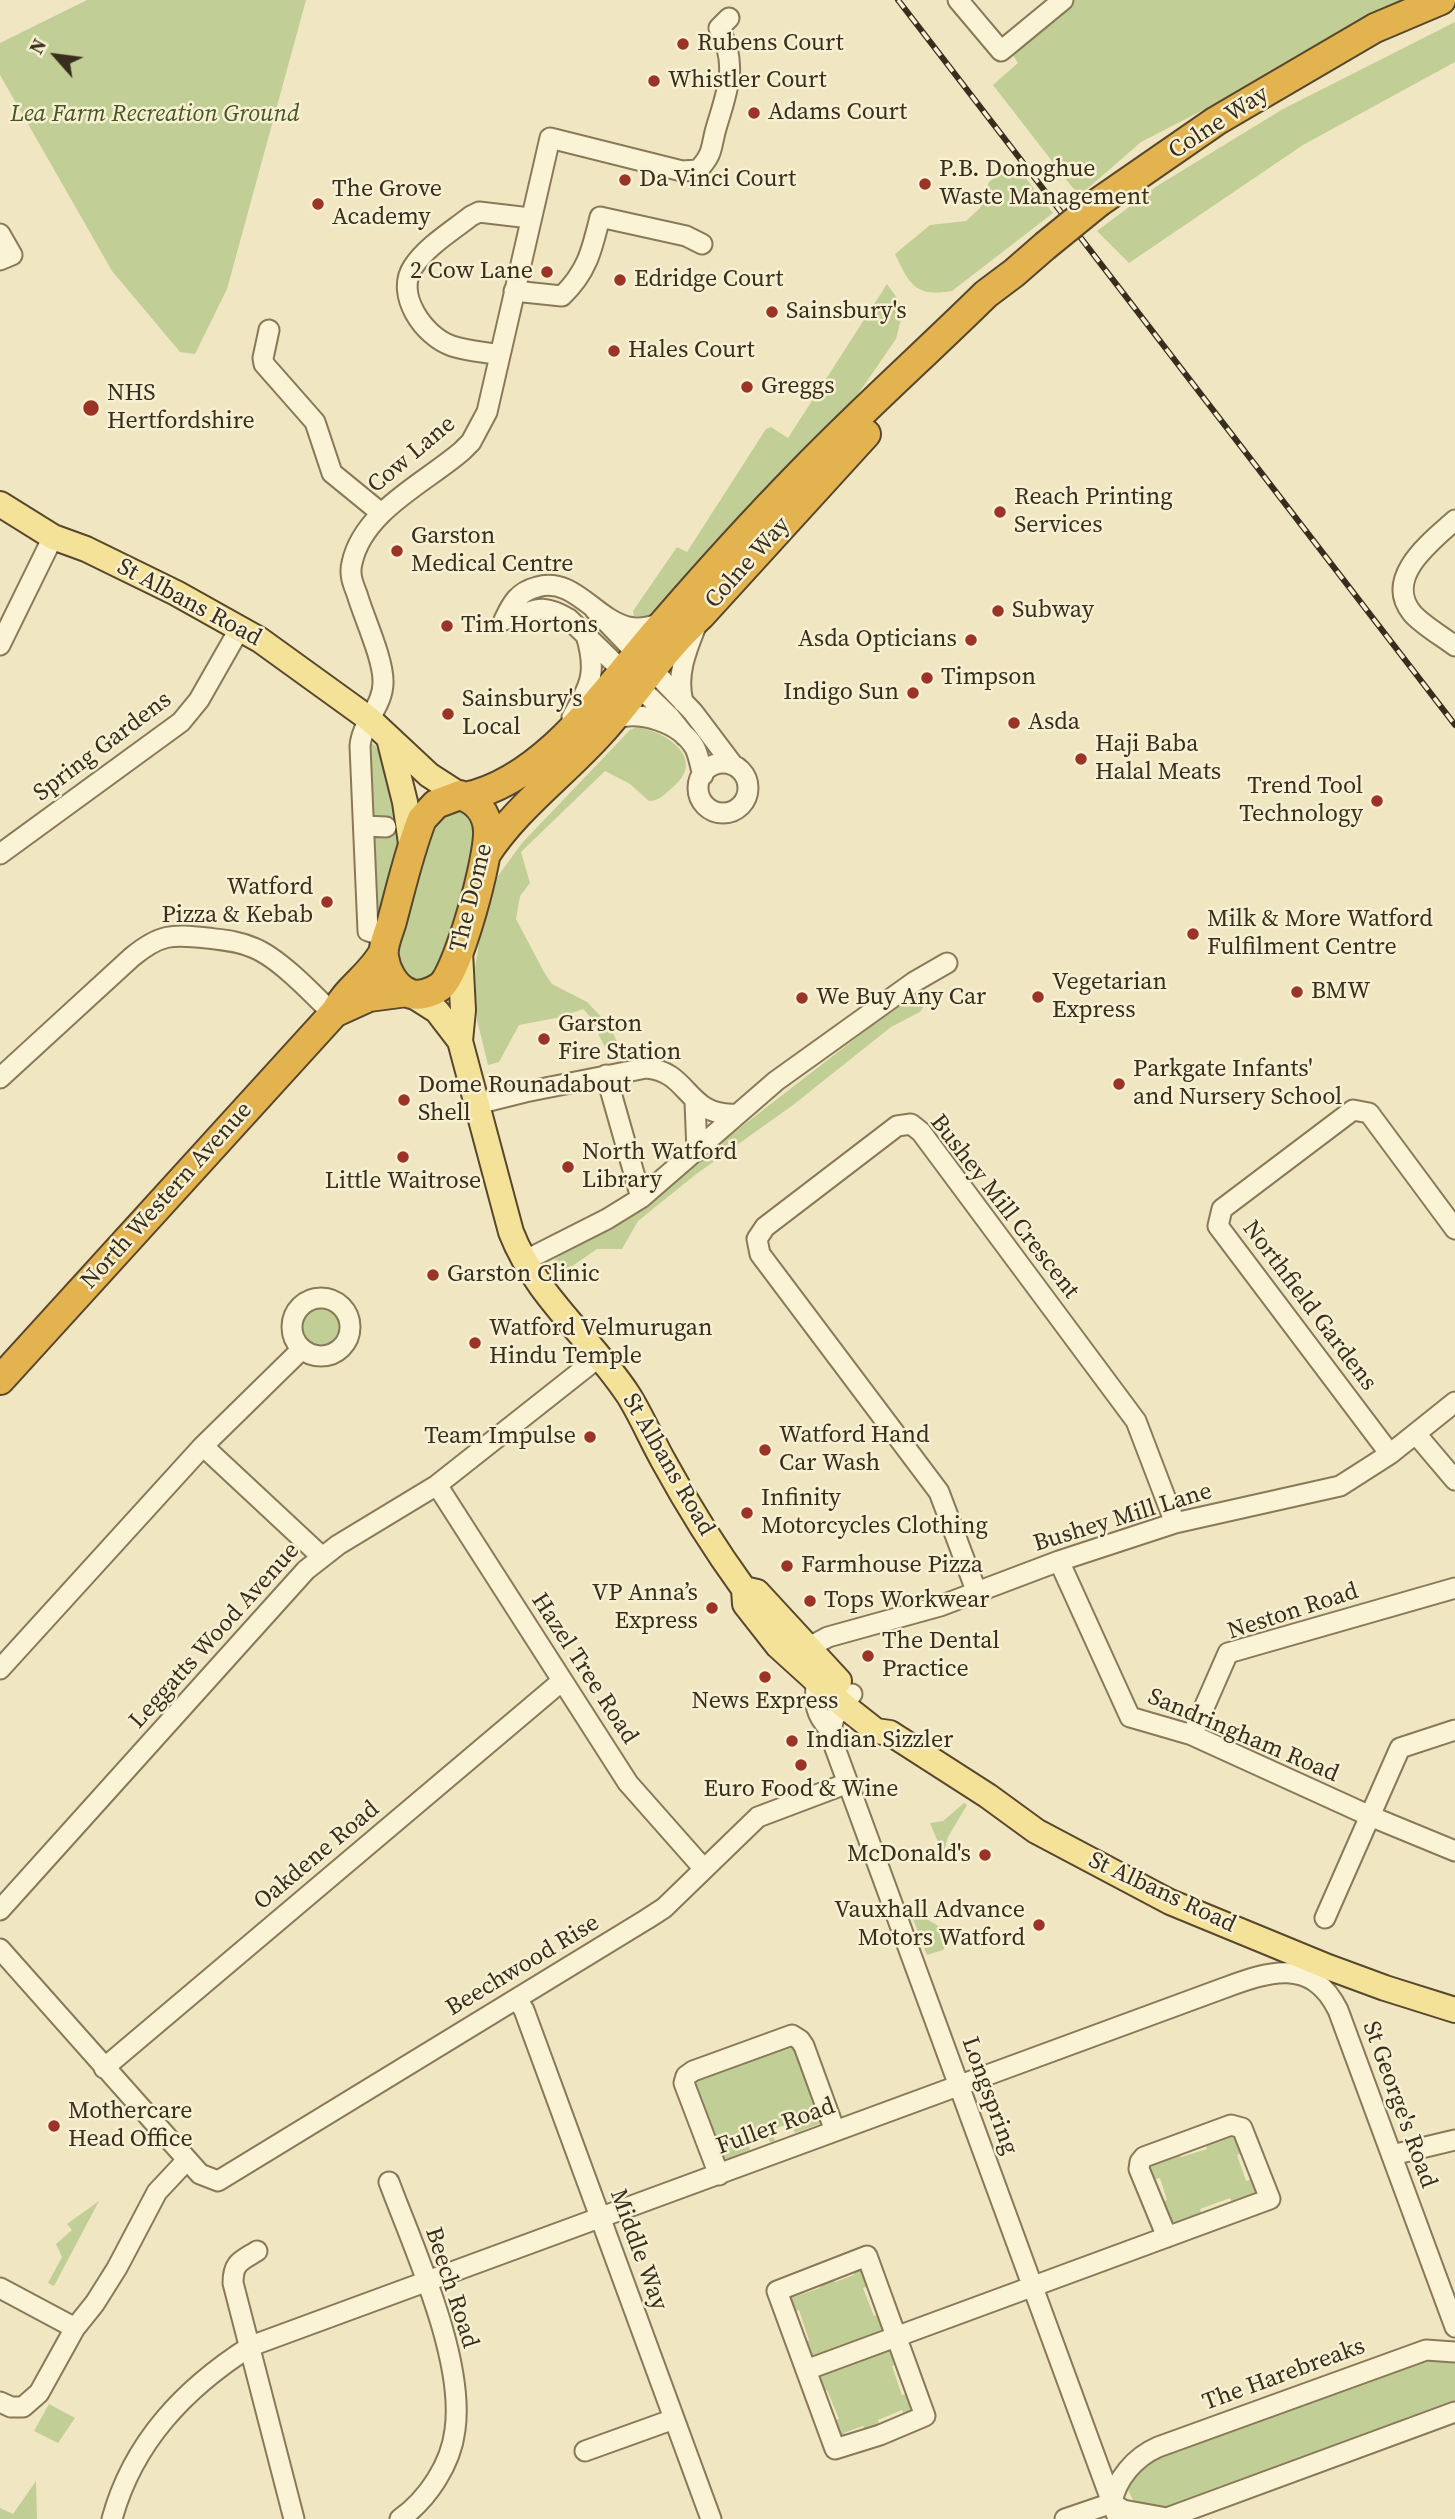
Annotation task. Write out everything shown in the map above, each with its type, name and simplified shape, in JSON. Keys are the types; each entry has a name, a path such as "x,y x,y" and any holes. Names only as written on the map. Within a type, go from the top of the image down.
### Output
{"highway":[{"name":"Colne Way","path":"486,854 503,830 582,753 612,719 665,622 831,442 986,295 1099,202 1216,121 1375,28 1441,0"},
{"name":"Colne Way","path":"463,796 480,794 514,779 556,745 701,615 861,439 992,303 1014,274"},
{"name":"The Dome","path":"410,993 429,993 442,985 460,952 486,854 488,831 484,813 463,796"},
{"path":"410,993 392,978 385,945 422,820 431,807 444,799 463,796"},
{"name":"North Western Avenue","path":"0,1380 334,1013 342,998 375,966 385,945"},
{"name":"North Western Avenue","path":"334,1013 369,997 410,993"}],"main road":[{"name":"St Albans Road","path":"0,504 53,537 86,549 240,628 369,718 429,775 463,796"},
{"name":"St Albans Road","path":"388,738 405,802 412,850"},
{"name":"St Albans Road","path":"460,952 463,1010 460,1041 511,1232 524,1261 556,1307 630,1398 666,1466 744,1589 745,1604 767,1633 799,1652 876,1731 890,1733 988,1796 1036,1831 1171,1902 1328,1967 1455,2010"},
{"name":"St Albans Road","path":"410,993 437,1011 460,1041"},
{"name":"St Albans Road","path":"799,1652 816,1681 848,1700"}],"street":[{"path":"958,0 1001,51 1063,0"},
{"name":"Cow Lane","path":"369,718 381,695 383,675 351,572 352,562 360,544 381,513 471,442 487,412 550,138 682,171 698,170 709,158 716,127 729,91 729,46 719,28 729,18"},
{"path":"500,355 453,346 433,334 415,314 410,303 408,278 419,259 479,212 530,218"},
{"path":"514,291 562,296 577,281 590,255 600,217 687,236 702,244"},
{"path":"0,234 12,255 0,260"},
{"path":"269,330 264,364 315,422 332,473 381,513"},
{"path":"1455,520 1418,554 1409,567 1404,584 1405,599 1412,613 1455,646"},
{"path":"0,645 53,537"},
{"path":"665,622 647,627 630,627 594,610 570,591 551,585 522,593 513,601 504,620 544,608 554,610 683,702 733,765 743,772 748,790 744,802 728,813 715,811 703,802 699,786 703,775 713,766 733,765"},
{"path":"594,610 695,748 703,775"},
{"path":"683,702 680,691 682,665 701,615"},
{"name":"Spring Gardens","path":"0,854 181,722 200,700 240,628"},
{"path":"556,745 589,690 592,657 586,635"},
{"path":"612,719 632,715 650,717 685,736"},
{"path":"369,718 360,746 368,931 385,945"},
{"path":"365,826 386,827"},
{"path":"0,1078 132,957 155,940 166,936 233,942 256,948 279,964 334,1013"},
{"path":"524,1261 607,1219 640,1198 776,1081 914,982 947,963"},
{"path":"477,1104 646,1068 662,1071 677,1080 695,1102 719,1114 736,1114"},
{"path":"606,1075 640,1198"},
{"path":"695,1102 697,1151"},
{"name":"Northfield Gardens","path":"1390,1454 1218,1226 1222,1209 1353,1110 1369,1114 1455,1229"},
{"name":"Bushey Mill Crescent","path":"977,1593 939,1493 760,1254 757,1239 765,1227 897,1126 911,1124 921,1132 1136,1421 1175,1523"},
{"path":"0,1669 204,1446 302,1349"},
{"name":"Leggatts Wood Avenue","path":"0,1910 321,1556 437,1485 599,1357"},
{"name":"Bushey Mill Lane","path":"799,1652 828,1637 977,1593 1175,1523 1340,1486 1390,1454 1455,1402"},
{"path":"1416,1434 1455,1480"},
{"path":"204,1446 321,1556"},
{"name":"Hazel Tree Road","path":"437,1485 628,1783 704,1869"},
{"name":"Sandringham Road","path":"1059,1562 1130,1717 1192,1735 1370,1816 1455,1851"},
{"name":"Neston Road","path":"1192,1735 1228,1653 1455,1588"},
{"name":"Oakdene Road","path":"104,2068 562,1681"},
{"name":"Longspring","path":"816,1681 818,1718 830,1730 1115,2511"},
{"path":"830,1730 832,1721 848,1700"},
{"path":"1325,1918 1400,1748 1455,1730"},
{"name":"Beechwood Rise","path":"187,2160 200,2174 213,2181 226,2177 664,1908 758,1817 848,1783"},
{"path":"0,1949 187,2160 157,2192 105,2287 75,2328 34,2400 23,2407 0,2402"},
{"name":"Fuller Road","path":"112,2519 136,2458 165,2418 215,2371 251,2346 1265,1973 1293,1973 1318,1984"},
{"name":"St George's Road","path":"1318,1984 1338,2010 1455,2328"},
{"name":"Middle Way","path":"517,1999 524,2010 711,2519"},
{"path":"719,2175 684,2083 686,2076 693,2071 792,2035 804,2046 835,2131"},
{"path":"806,2370 1033,2287 1270,2199 1238,2125 1231,2124 1144,2157 1140,2162 1139,2169 1167,2237"},
{"path":"1392,2155 1455,2140"},
{"name":"Beech Road","path":"389,2182 444,2333 456,2399 456,2429 446,2461 418,2502 400,2519"},
{"path":"257,2251 237,2263 233,2270 233,2283 295,2519"},
{"path":"867,2256 925,2416 880,2435 835,2449 806,2370 777,2291 867,2256"},
{"path":"0,2288 75,2328"},
{"name":"The Harebreaks","path":"1115,2511 1115,2488 1134,2463 1157,2447 1426,2350 1455,2351"},
{"path":"1065,2519 1123,2510 1166,2518 1455,2412"},
{"path":"585,2451 674,2419"},
{"name":"The Harebreaks","path":"1099,2466 1134,2463"}],"green space":[{"name":"Lea Farm Recreation Ground","path":"87,0 306,0 227,289 195,354 180,352 112,271 0,75 0,43"},
{"path":"1074,0 1402,0 1371,13 1211,106 1141,142 1079,196 993,85 1018,63 1011,52"},
{"path":"1455,22 1455,62 1303,145 1129,263 1097,231 1157,186 1283,109"},
{"path":"1014,163 1053,213 952,291 930,292 915,286 905,274 895,254 930,225 966,221 980,208 989,182"},
{"path":"887,284 899,301 902,315 896,339 845,413 663,608 648,616 634,616 633,611 677,547 687,552 766,429 771,427 788,438"},
{"path":"637,727 660,735 679,748 685,757 686,767 682,777 662,797 649,801 630,784 605,771 521,852 530,883 520,896 516,919 552,984 587,1002 610,1026 620,1049 616,1056 605,1047 583,1009 561,1017 519,1025 499,1062 488,1065 477,1020 475,968 479,943 498,876 522,843 630,730"},
{"path":"369,743 375,745 389,771 401,850 382,920 376,920"},
{"path":"451,808 464,810 479,827 445,970 416,983 396,968 394,956 429,824"},
{"path":"920,992 927,997 920,1012 891,1027 793,1105 695,1175 638,1221 622,1249 597,1249 565,1271 553,1269 555,1259 661,1189 865,1031"},
{"path":"322,1307 337,1313 343,1328 337,1343 322,1349 307,1343 301,1328 307,1313"},
{"path":"964,1803 967,1805 948,1837 943,1854 930,1823 943,1821"},
{"path":"929,1906 923,1917 952,1934 943,1950 927,1955 911,1914"},
{"path":"795,2040 827,2121 795,2133 791,2123 771,2130 775,2141 770,2142 766,2133 747,2141 750,2150 722,2161 692,2078"},
{"path":"1232,2129 1246,2152 1237,2155 1246,2181 1255,2178 1261,2193 1234,2207 1230,2198 1200,2209 1202,2217 1170,2228 1158,2203 1167,2200 1160,2178 1151,2180 1146,2165 1178,2149 1181,2157 1207,2149 1204,2139"},
{"path":"99,2201 54,2286 48,2283 62,2257 56,2244 72,2230 67,2224"},
{"path":"851,2265 867,2274 871,2285 863,2288 874,2316 882,2314 888,2331 814,2362 800,2344 809,2340 799,2310 789,2313 784,2298 790,2288 794,2297 820,2288 817,2278 831,2273 835,2282 854,2275"},
{"path":"890,2346 900,2363 892,2366 902,2395 911,2392 917,2407 906,2420 902,2410 878,2420 881,2430 867,2435 863,2426 844,2433 847,2442 844,2442 829,2423 839,2419 827,2390 818,2394 814,2371"},
{"path":"1427,2354 1455,2360 1455,2403 1165,2511 1136,2506 1125,2484 1144,2462"},
{"path":"49,2404 75,2418 58,2443 34,2431"},
{"path":"36,2481 37,2519 0,2519 0,2508 13,2514"}],"railway":[{"path":"898,0 1455,725"}],"place":[{"name":"Rubens Court","path":"683,44"},
{"name":"Whistler Court","path":"654,81"},
{"name":"Adams Court","path":"754,113"},
{"name":"Da Vinci Court","path":"625,180"},
{"name":"P.B. Donoghue Waste Management","path":"925,184"},
{"name":"The Grove Academy","path":"318,204"},
{"name":"2 Cow Lane","path":"547,272"},
{"name":"Edridge Court","path":"620,280"},
{"name":"Sainsbury's","path":"772,312"},
{"name":"Hales Court","path":"614,351"},
{"name":"Greggs","path":"747,387"},
{"name":"NHS Hertfordshire","path":"91,408"},
{"name":"Reach Printing Services","path":"1000,512"},
{"name":"Garston Medical Centre","path":"397,551"},
{"name":"Subway","path":"998,611"},
{"name":"Tim Hortons","path":"447,626"},
{"name":"Asda Opticians","path":"971,640"},
{"name":"Timpson","path":"927,678"},
{"name":"Indigo Sun","path":"913,693"},
{"name":"Sainsbury's Local","path":"448,714"},
{"name":"Asda","path":"1014,723"},
{"name":"Haji Baba Halal Meats","path":"1081,759"},
{"name":"Trend Tool Technology","path":"1377,801"},
{"name":"Watford Pizza & Kebab","path":"327,902"},
{"name":"Milk & More Watford Fulfilment Centre","path":"1193,934"},
{"name":"BMW","path":"1297,992"},
{"name":"Vegetarian Express","path":"1038,997"},
{"name":"We Buy Any Car","path":"802,998"},
{"name":"Garston Fire Station","path":"544,1039"},
{"name":"Parkgate Infants' and Nursery School","path":"1119,1084"},
{"name":"Dome Rounadabout Shell","path":"404,1100"},
{"name":"Little Waitrose","path":"403,1157"},
{"name":"North Watford Library","path":"568,1167"},
{"name":"Garston Clinic","path":"433,1275"},
{"name":"Watford Velmurugan Hindu Temple","path":"475,1343"},
{"name":"Team Impulse","path":"590,1437"},
{"name":"Watford Hand Car Wash","path":"765,1450"},
{"name":"Infinity Motorcycles Clothing","path":"747,1513"},
{"name":"Farmhouse Pizza","path":"787,1566"},
{"name":"Tops Workwear","path":"810,1601"},
{"name":"VP Anna’s Express","path":"712,1608"},
{"name":"The Dental Practice","path":"868,1656"},
{"name":"News Express","path":"765,1677"},
{"name":"Indian Sizzler","path":"792,1741"},
{"name":"Euro Food & Wine","path":"801,1765"},
{"name":"McDonald's","path":"985,1855"},
{"name":"Vauxhall Advance Motors Watford","path":"1039,1925"},
{"name":"Mothercare Head Office","path":"54,2126"}]}
